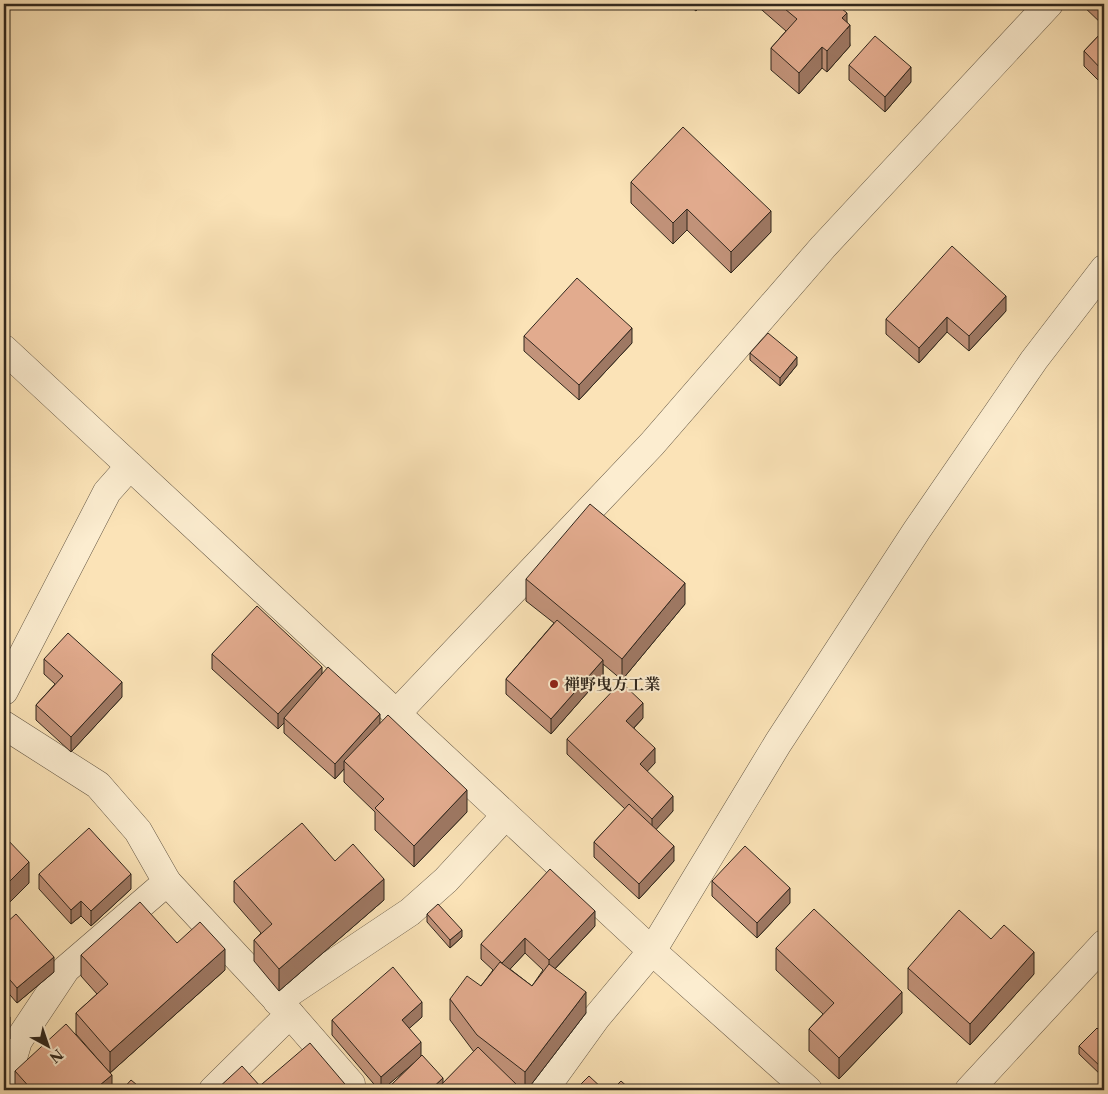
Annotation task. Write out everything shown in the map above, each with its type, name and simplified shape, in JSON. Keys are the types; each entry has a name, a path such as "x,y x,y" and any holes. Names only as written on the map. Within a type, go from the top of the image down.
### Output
{"street":[{"path":"396,714 652,444 823,247 1049,4"},
{"path":"544,1090 596,1018 652,951 778,743 917,530 1034,360 1104,269"},
{"path":"4,349 505,816 652,951 808,1090"},
{"path":"4,690 108,492 130,466"},
{"path":"4,726 98,785 138,831 167,882 284,1007 351,1084"},
{"path":"213,1090 284,1007 410,912 446,880 505,816"},
{"path":"4,1088 18,1041 66,969 167,882"},
{"path":"969,1090 1104,944"}],"building":[{"path":"779,4 836,4 847,13 842,18 850,25 827,51 822,47 799,73 771,48 797,19"},
{"path":"1097,4 1104,4 1104,11"},
{"path":"1104,30 1104,72 1084,51"},
{"path":"875,36 911,67 885,97 849,65"},
{"path":"683,127 771,211 731,252 687,209 673,223 631,182"},
{"path":"952,246 1006,296 969,336 947,317 919,348 886,319"},
{"path":"577,278 632,328 579,385 524,336"},
{"path":"768,333 797,357 780,378 750,353"},
{"path":"590,504 685,583 622,659 526,579"},
{"path":"257,606 322,667 278,714 212,654"},
{"name":"禅野曳方工業","path":"557,620 603,660 551,719 506,679"},
{"path":"68,633 122,682 71,737 36,705 63,676 44,659"},
{"path":"328,667 380,714 335,764 284,718"},
{"path":"621,682 643,703 626,721 655,748 640,764 673,796 652,819 567,739"},
{"path":"388,715 467,790 414,846 375,808 384,799 344,761"},
{"path":"629,804 674,846 639,884 594,842"},
{"path":"302,823 335,861 353,844 384,879 279,969 254,940 272,924 234,881"},
{"path":"89,828 131,874 91,911 81,901 71,910 39,874"},
{"path":"4,836 29,862 4,887"},
{"path":"745,846 790,888 757,923 712,881"},
{"path":"550,869 595,911 549,960 525,938 502,963 481,944"},
{"path":"140,902 177,943 200,922 225,949 110,1052 76,1013 108,984 81,955"},
{"path":"438,904 462,930 450,940 427,914"},
{"path":"814,909 902,992 839,1058 809,1029 834,1003 776,948"},
{"path":"959,910 991,939 1004,925 1034,952 970,1024 908,968"},
{"path":"16,914 54,957 17,988 4,973 4,925"},
{"path":"500,962 532,986 549,964 586,992 525,1072 477,1035 450,999 467,976 481,986"},
{"path":"393,967 422,1002 402,1020 421,1042 381,1077 332,1020"},
{"path":"4,1010 10,1017 4,1023"},
{"path":"66,1024 112,1075 94,1090 32,1090 15,1071"},
{"path":"1097,1028 1104,1035 1103,1069 1079,1046"},
{"path":"310,1043 350,1090 255,1090"},
{"path":"478,1047 518,1086 513,1090 436,1090"},
{"path":"422,1055 443,1078 430,1090 386,1090"},
{"path":"242,1066 260,1086 255,1090 216,1090"},
{"path":"589,1076 604,1090 575,1090"},
{"path":"131,1080 143,1090 122,1090"},
{"path":"621,1081 631,1090 612,1090"}],"place":[{"name":"禅野曳方工業","path":"554,684"}]}
